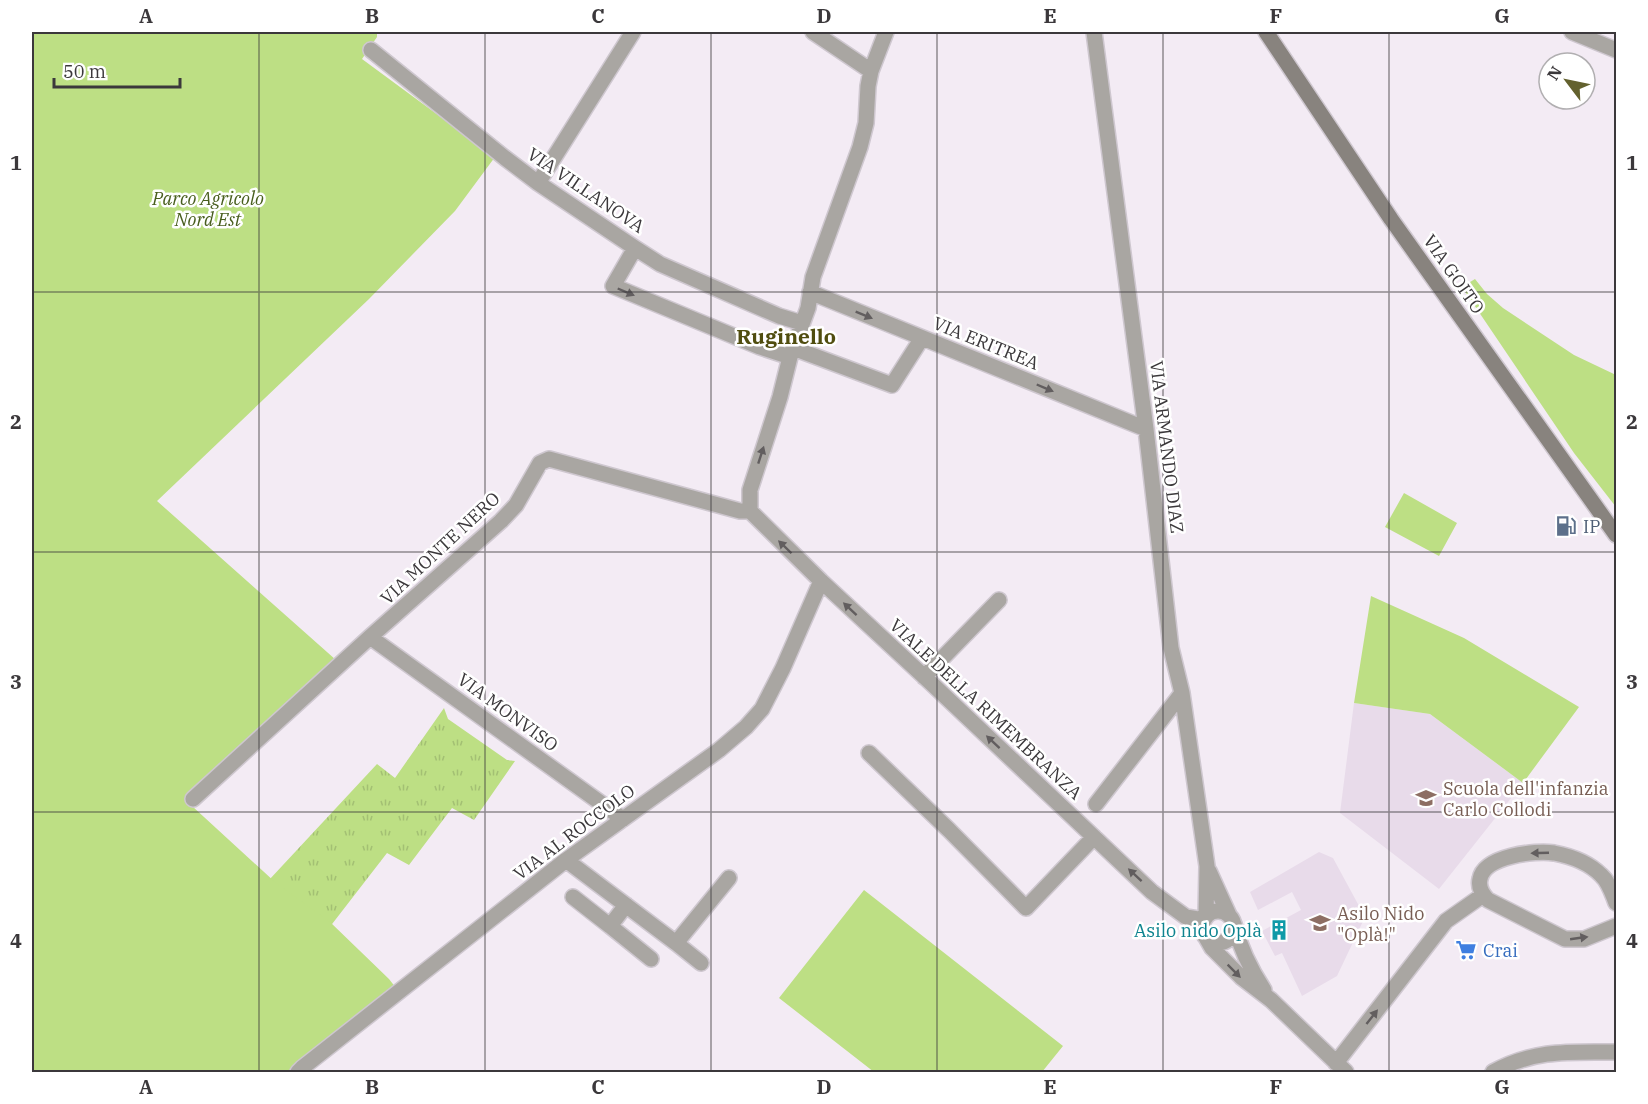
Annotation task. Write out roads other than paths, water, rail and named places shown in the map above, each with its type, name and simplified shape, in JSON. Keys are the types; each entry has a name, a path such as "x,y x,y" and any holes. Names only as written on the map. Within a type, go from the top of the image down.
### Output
{"street":[{"path":"538,183 633,32"},
{"path":"813,32 871,71"},
{"path":"750,511 750,490 792,352 808,308 813,277 860,147 866,123 871,71 886,32"},
{"name":"VIA ARMANDO DIAZ","path":"1094,32 1146,429 1171,648 1182,693 1207,866 1205,923 1212,948 1240,977 1271,1000 1341,1068"},
{"name":"VIA GOITO","path":"1266,32 1391,219 1617,535"},
{"path":"1572,32 1617,50"},
{"name":"VIA VILLANOVA","path":"371,50 538,183 660,264 779,316 802,323"},
{"path":"635,248 612,286 760,347 792,352 892,385 922,338"},
{"name":"VIA ERITREA","path":"810,292 1146,429"},
{"name":"VIA MONTE NERO","path":"193,799 501,521 516,505 540,463 549,459 740,511 750,511"},
{"name":"VIALE DELLA RIMEMBRANZA","path":"750,511 820,581 1152,892 1179,913 1205,923"},
{"name":"VIA AL ROCCOLO","path":"298,1072 566,860 719,750 746,727 762,709 783,668 820,581"},
{"path":"924,677 999,600"},
{"name":"VIA MONVISO","path":"370,637 623,819"},
{"path":"1096,804 1182,693"},
{"path":"869,753 1026,908 1094,837"},
{"path":"1617,903 1608,884 1595,870 1581,862 1554,853 1538,852 1517,855 1491,863 1485,867 1480,879 1483,895 1493,903 1565,939 1584,939 1617,926"},
{"path":"566,860 701,963"},
{"name":"VIA ARMANDO DIAZ","path":"1207,866 1232,920 1252,972 1271,1000"},
{"path":"676,943 729,878"},
{"path":"1341,1068 1446,921 1483,895"},
{"path":"573,897 651,959"},
{"path":"610,926 626,905"},
{"path":"1218,911 1232,920 1233,933 1224,941 1210,940 1205,923 1211,912 1218,911"},
{"path":"1493,1072 1519,1060 1538,1055 1583,1051 1617,1052"}],"place":[{"name":"IP","path":"1566,526"},
{"name":"Scuola dell'infanzia Carlo Collodi","path":"1426,798"},
{"name":"Asilo Nido \"Oplà!\"","path":"1320,923"},
{"name":"Asilo nido Oplà","path":"1279,930"},
{"name":"Crai","path":"1466,950"}],"district":[{"name":"Ruginello","path":"786,336"}],"park label":[{"name":"Parco Agricolo Nord Est","path":"208,208"}]}
